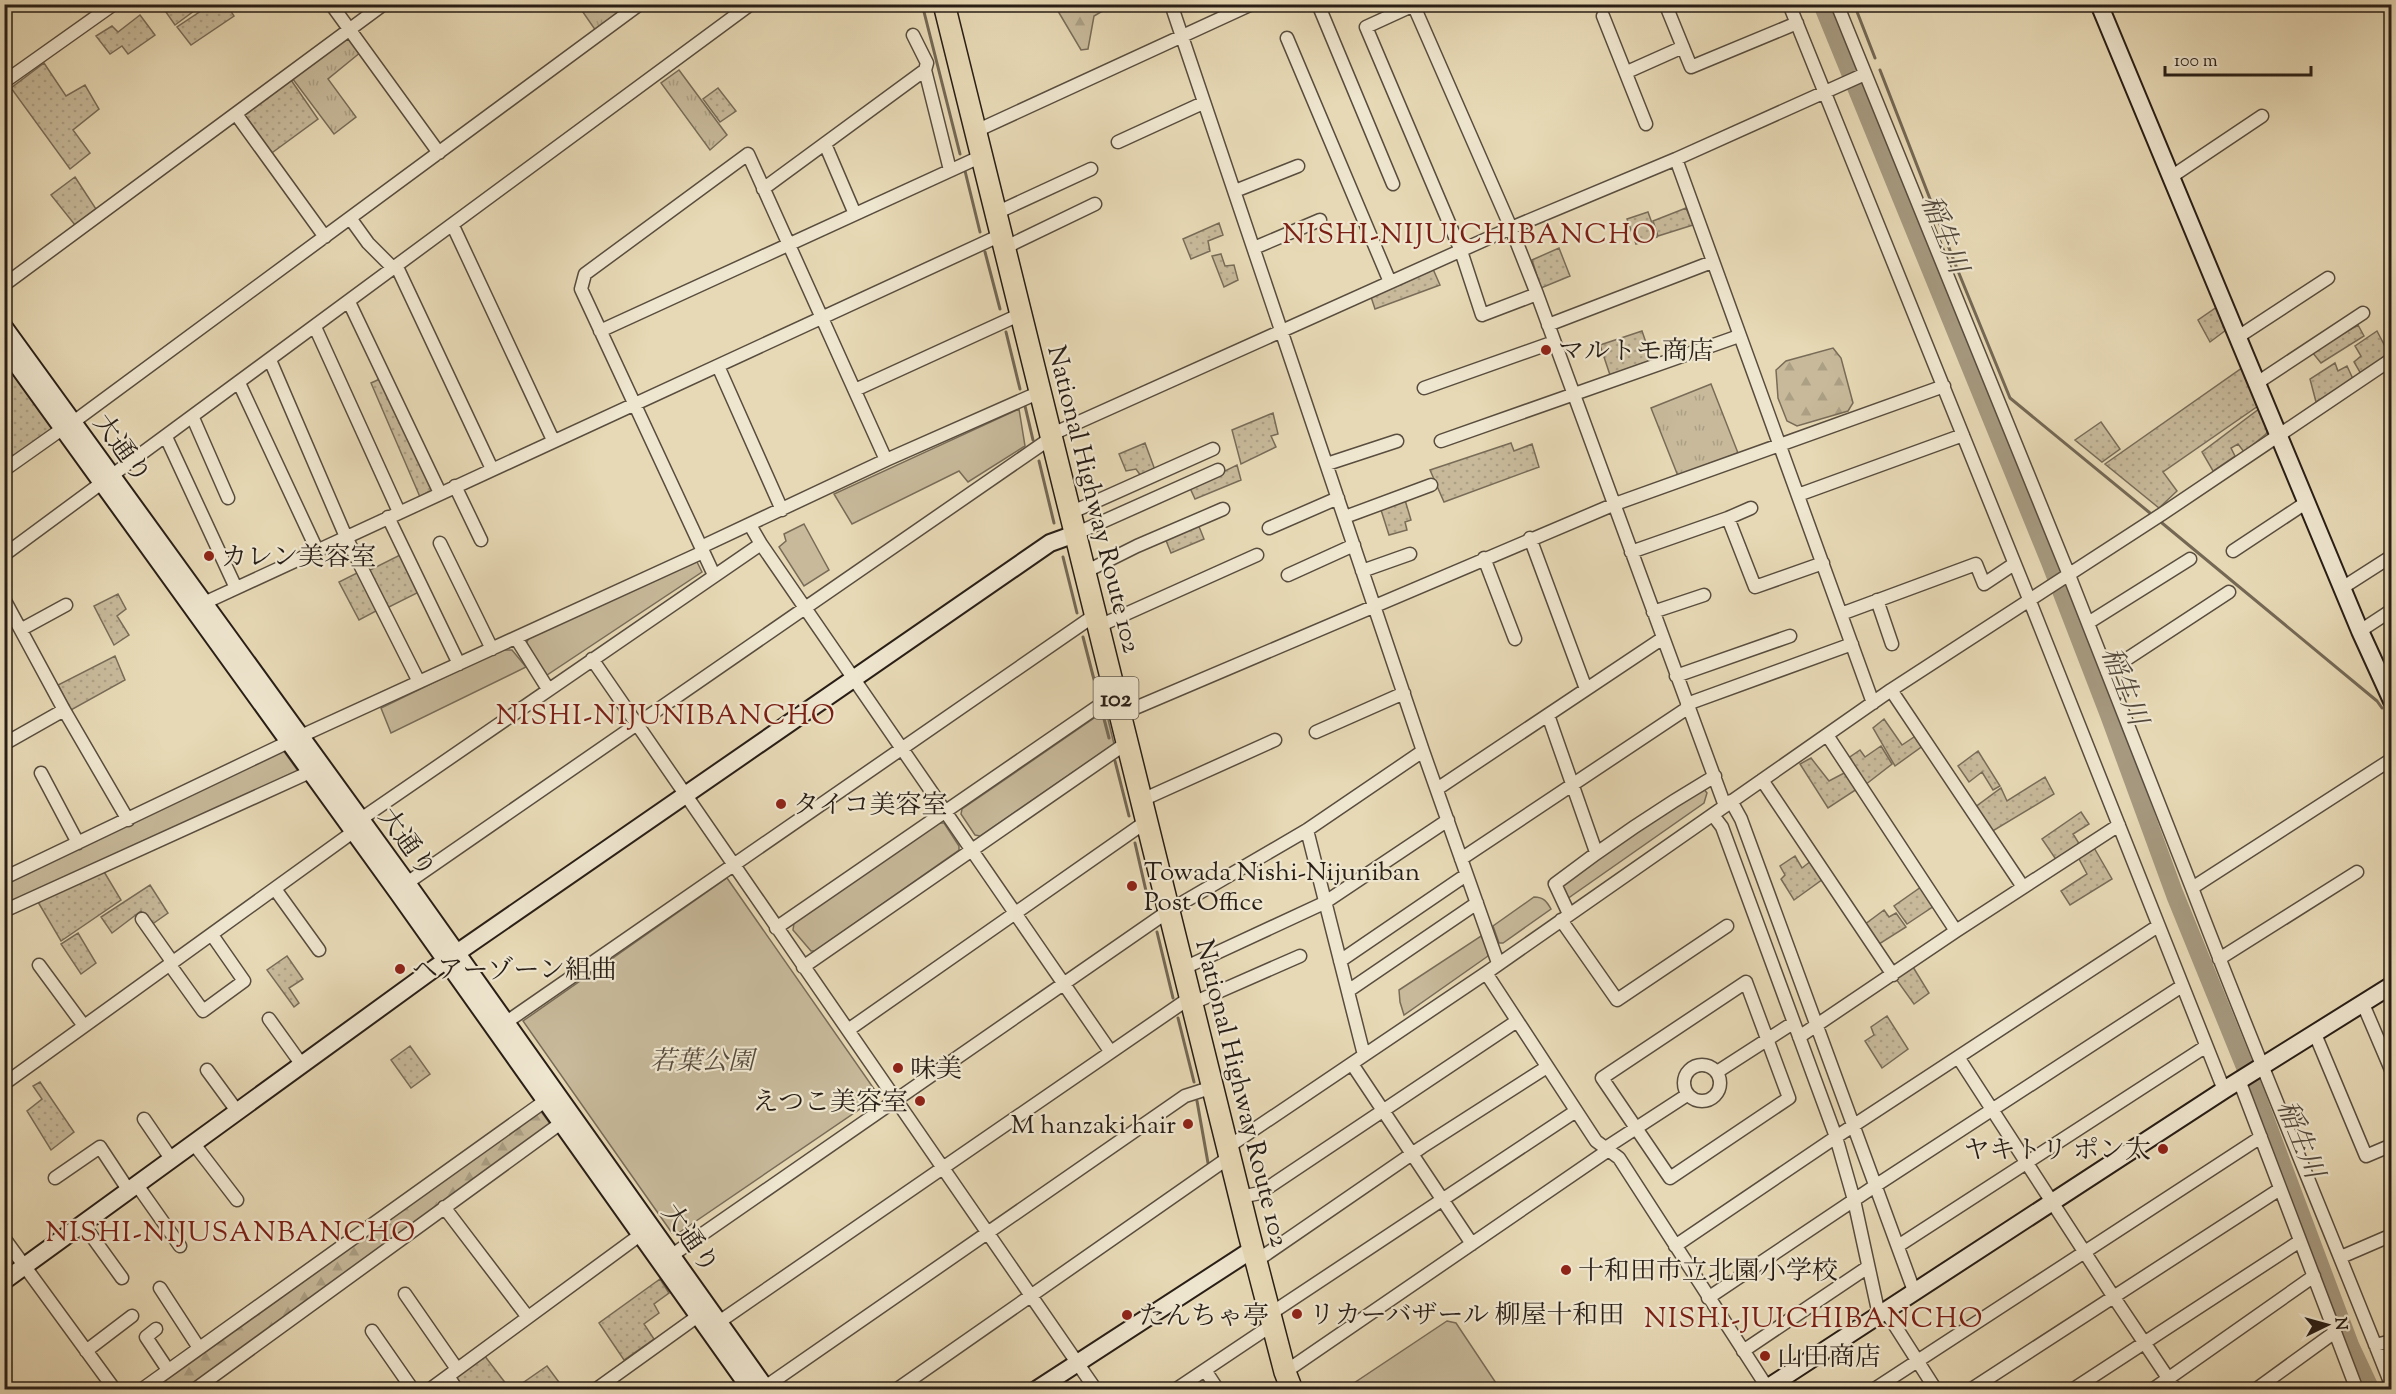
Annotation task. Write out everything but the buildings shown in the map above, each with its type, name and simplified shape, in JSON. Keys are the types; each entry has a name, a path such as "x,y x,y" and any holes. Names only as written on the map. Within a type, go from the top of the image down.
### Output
{"highway":[{"name":"National Highway Route 102","path":"944,4 1254,1254 1289,1381"}],"street":[{"path":"4,82 114,4"},
{"path":"331,4 439,153"},
{"path":"4,285 384,4"},
{"path":"4,470 640,4"},
{"path":"4,555 193,418 751,4"},
{"path":"1171,4 1423,751 1498,963"},
{"path":"975,131 1252,4"},
{"path":"1318,4 1393,184"},
{"path":"1676,4 1667,8 1691,68 1797,23"},
{"path":"1789,4 1944,386 2224,1090"},
{"path":"1837,4 1862,75 2066,577 2088,623 2219,959 2250,1073 2260,1137 2335,1332 2353,1387"},
{"path":"2098,4 2360,631 2385,670 2391,701"},
{"path":"1537,294 1482,315 1461,251 1366,27 1414,5 1511,228 1537,294 1575,395 1676,676 1715,776 1728,804 1741,819 1914,1291"},
{"path":"1603,16 1646,124"},
{"path":"913,34 927,63 925,70 950,170"},
{"path":"1287,38 1390,282"},
{"path":"1627,72 1683,47"},
{"path":"763,189 925,70"},
{"path":"407,883 637,726 1051,436 1511,228 1676,159 1862,75"},
{"path":"1118,142 1203,103"},
{"path":"236,114 325,237"},
{"path":"2171,177 2262,116"},
{"path":"825,144 855,214"},
{"path":"714,575 581,289 585,274 748,154 886,460"},
{"path":"600,331 982,156"},
{"path":"1676,159 1873,703"},
{"path":"1234,191 1298,166"},
{"path":"996,213 1090,169"},
{"path":"204,603 821,318 1095,204"},
{"path":"350,218 368,243 396,268 492,469"},
{"path":"1254,248 1320,220"},
{"path":"453,226 553,440"},
{"path":"1548,325 1712,262"},
{"path":"2238,337 2328,278"},
{"path":"349,302 440,493"},
{"path":"2257,383 2363,313"},
{"path":"855,390 1021,314"},
{"name":"大通り","path":"4,327 67,426"},
{"path":"315,327 393,515 459,664"},
{"path":"1441,441 1739,336"},
{"path":"1424,388 1554,342"},
{"name":"大通り","path":"4,348 67,426 451,957 505,1023 667,1258 719,1322 761,1389"},
{"path":"896,1389 1032,1295 1364,1055 1486,973 1891,690 2066,577 2391,359"},
{"path":"270,360 346,537 419,682"},
{"path":"718,366 782,510"},
{"path":"239,383 317,550"},
{"path":"776,928 944,813 1118,704 1374,605 1615,504 1944,386"},
{"path":"4,878 295,739 516,638 886,460 1040,392"},
{"path":"193,418 228,498"},
{"path":"1798,495 1963,435"},
{"path":"166,437 236,588"},
{"path":"1327,464 1397,441"},
{"path":"1070,513 1213,449"},
{"path":"4,1281 451,957 1050,543 1218,470"},
{"name":"大通り","path":"107,481 204,603 295,739 310,772 407,883 451,957 561,1124 640,1235 667,1258 698,1316 761,1389"},
{"path":"1345,517 1431,485"},
{"path":"455,486 481,540"},
{"path":"1269,528 1338,498"},
{"path":"2233,551 2307,502"},
{"path":"1631,552 1751,508"},
{"path":"1084,572 1137,546 1223,509"},
{"path":"1728,518 1755,587 1822,563"},
{"path":"750,525 760,544 804,609 1110,1051"},
{"path":"1530,538 1586,689"},
{"path":"440,543 492,649"},
{"path":"4,1084 212,935 357,826 548,688 760,544"},
{"path":"1288,575 1354,545"},
{"path":"1362,572 1410,554"},
{"path":"505,1023 901,748 1097,621 1257,555"},
{"path":"2342,588 2391,556"},
{"path":"1484,558 1515,639"},
{"path":"2088,623 2190,559"},
{"path":"1841,614 1976,564 1984,584 2014,564"},
{"path":"2107,672 2229,592"},
{"path":"1653,612 1704,595"},
{"path":"4,599 64,710 128,820"},
{"path":"1877,600 1892,644"},
{"path":"22,629 66,605"},
{"path":"2360,631 2391,610"},
{"path":"1676,676 1790,636"},
{"path":"516,638 548,688"},
{"path":"1437,789 1663,638"},
{"path":"1461,859 1688,706 1852,644"},
{"path":"592,659 802,967 1032,1295 1095,1389"},
{"path":"1891,690 2024,887"},
{"path":"1316,732 1404,693"},
{"path":"4,744 64,710"},
{"path":"1548,715 1596,852"},
{"path":"1827,735 1956,931"},
{"path":"1142,800 1275,740"},
{"path":"802,967 1128,742"},
{"path":"667,1258 1170,910 1306,831 1423,751"},
{"path":"2192,888 2391,759"},
{"path":"4,911 310,772"},
{"path":"41,773 78,843"},
{"path":"1715,776 1666,805 1596,852 1555,884 1565,917 1617,1000 1727,926"},
{"path":"1762,780 1893,975"},
{"path":"1713,815 1722,827 1836,1137 1854,1200 1868,1267 1882,1312 1936,1389"},
{"path":"1184,968 1324,903 1448,820"},
{"path":"848,1030 1147,821"},
{"path":"1799,1037 2119,825"},
{"path":"1306,831 1364,1055"},
{"path":"2219,959 2357,872"},
{"path":"1340,961 1466,875"},
{"path":"275,889 319,950"},
{"path":"1348,991 1477,903"},
{"path":"142,919 202,1011 244,981 212,935"},
{"path":"1675,1246 1853,1125 2158,926"},
{"path":"719,1322 1110,1051 1192,1000 1300,957"},
{"path":"39,965 84,1026"},
{"path":"1486,973 1596,1141 1619,1158 1765,1388 2250,1073 2391,985"},
{"path":"1746,982 1768,1040 1789,1098 1670,1178 1602,1078 1746,982"},
{"path":"1708,1298 2182,986"},
{"path":"2363,1004 2391,1072"},
{"path":"269,1019 302,1065"},
{"path":"1240,1197 1260,1193 1517,1021"},
{"path":"1717,1072 1793,1023"},
{"path":"2314,1034 2366,1156 2391,1144"},
{"path":"1898,1246 2205,1047"},
{"path":"1958,1057 2176,1389"},
{"path":"1352,1064 1472,1245"},
{"path":"1696,1066 1708,1066 1717,1072 1719,1091 1710,1100 1698,1102 1687,1095 1684,1078 1691,1069 1696,1066"},
{"path":"1036,1389 1076,1362 1254,1254 1265,1255 1412,1154 1547,1067"},
{"path":"207,1070 237,1112"},
{"path":"2250,1073 2341,1257 2391,1387"},
{"path":"761,1389 1185,1096 1213,1087"},
{"path":"1289,1381 1472,1245 1635,1128 1687,1095"},
{"path":"141,1389 545,1101"},
{"path":"1175,1389 1205,1370 1271,1319 1576,1111"},
{"path":"144,1119 172,1160"},
{"path":"194,1389 561,1124"},
{"path":"1873,1389 2260,1137"},
{"path":"194,1144 237,1200"},
{"path":"55,1178 100,1147 180,1246"},
{"path":"1970,1389 2280,1189"},
{"path":"444,1207 527,1316"},
{"path":"83,1224 122,1278"},
{"path":"429,1389 640,1235"},
{"path":"2341,1257 2391,1235"},
{"path":"4,1238 114,1389"},
{"path":"2072,1389 2300,1241"},
{"path":"1743,1351 1868,1267"},
{"path":"2152,1389 2314,1276"},
{"path":"160,1288 199,1348"},
{"path":"405,1294 452,1373 458,1389"},
{"path":"86,1351 132,1316"},
{"path":"595,1389 698,1316"},
{"path":"156,1329 146,1337 168,1370"},
{"path":"372,1331 413,1389"},
{"path":"2254,1389 2335,1332"},
{"path":"2375,1345 2391,1341"},
{"path":"1205,1370 1218,1389"}],"green space":[{"path":"1056,4 1113,5 1094,16 1088,49 1081,50 1055,6"},
{"path":"161,5 202,5 175,25"},
{"path":"210,5 227,5 234,16 191,45 177,27"},
{"path":"578,5 631,5 596,31"},
{"path":"140,15 155,35 128,54 122,46 110,54 96,36 112,26 118,32"},
{"path":"348,36 361,52 328,79 356,117 334,134 292,78"},
{"path":"44,63 66,96 85,85 99,109 73,130 90,153 70,169 11,88"},
{"path":"679,70 727,135 710,150 661,83"},
{"path":"291,80 318,119 269,155 241,115"},
{"path":"718,88 736,111 720,122 703,99"},
{"path":"75,177 96,209 75,225 51,195"},
{"path":"1686,208 1693,225 1658,236 1653,221"},
{"path":"1648,212 1657,237 1636,244 1627,219"},
{"path":"1219,223 1223,235 1208,241 1210,251 1191,259 1183,239"},
{"path":"1559,248 1570,276 1541,288 1532,260"},
{"path":"1221,254 1225,266 1234,265 1238,280 1224,287 1212,256"},
{"path":"1433,269 1440,285 1375,309 1371,297"},
{"path":"2217,307 2226,330 2210,342 2198,320"},
{"path":"2358,325 2364,336 2321,363 2312,352"},
{"path":"1642,331 1652,360 1610,375 1600,345"},
{"path":"2377,331 2389,354 2361,374 2354,362 2361,356 2355,346"},
{"path":"1833,348 1841,358 1853,403 1848,411 1797,426 1787,421 1778,398 1776,370 1786,361"},
{"path":"4,362 53,429 14,458 5,444"},
{"path":"2335,363 2338,371 2347,366 2353,379 2316,402 2310,379"},
{"path":"2242,368 2258,406 2163,472 2177,491 2159,508 2105,464"},
{"path":"382,378 433,489 420,497 371,383"},
{"path":"1711,384 1738,453 1678,476 1651,408"},
{"path":"1019,409 1025,446 968,482 959,471 852,524 834,494"},
{"path":"2259,409 2268,430 2266,434 2244,452 2238,444 2231,448 2235,456 2213,471 2202,452"},
{"path":"1273,413 1278,434 1271,436 1276,447 1241,464 1232,430"},
{"path":"2101,422 2120,449 2102,462 2075,440"},
{"path":"1145,443 1155,470 1141,476 1136,469 1126,471 1119,454"},
{"path":"1511,443 1514,451 1532,444 1539,467 1444,502 1430,470"},
{"path":"1237,465 1241,480 1195,499 1190,488"},
{"path":"1405,500 1411,520 1405,522 1407,530 1389,535 1381,510"},
{"path":"804,524 829,570 804,586 779,547 786,541 784,534"},
{"path":"1198,524 1204,539 1171,553 1165,538"},
{"path":"402,554 419,592 387,608 368,571"},
{"path":"696,560 702,572 547,675 525,646 529,638"},
{"path":"359,572 378,610 359,620 339,582"},
{"path":"118,594 126,609 117,616 129,635 114,645 94,606"},
{"path":"501,650 512,650 526,667 391,733 381,708"},
{"path":"115,656 125,680 71,710 58,685"},
{"path":"1103,712 1107,715 1114,744 980,836 975,835 961,814 962,809"},
{"path":"1884,719 1902,745 1917,735 1924,745 1895,766 1873,728"},
{"path":"1881,746 1892,764 1865,785 1847,759 1860,750 1865,757"},
{"path":"283,750 298,771 5,906 4,883"},
{"path":"1978,751 2000,786 1993,790 1982,772 1969,782 1958,766"},
{"path":"1811,758 1829,781 1846,772 1857,789 1828,808 1800,764"},
{"path":"2045,777 2054,794 1991,832 1974,808 2001,788 2007,801"},
{"path":"1703,788 1707,793 1704,803 1567,899 1563,894 1564,880"},
{"path":"2081,812 2089,824 2073,834 2080,845 2057,861 2042,839"},
{"path":"938,823 944,823 959,846 959,850 815,951 811,951 793,930 794,923"},
{"path":"2093,846 2112,879 2070,905 2061,891 2087,874 2078,857"},
{"path":"1795,856 1802,868 1811,861 1823,879 1794,900 1781,879 1785,875 1780,866"},
{"path":"103,870 121,900 61,941 38,902"},
{"name":"若葉公園","path":"727,878 879,1096 677,1234 672,1233 523,1021"},
{"path":"150,885 168,913 151,925 141,911 112,933 101,917"},
{"path":"1921,887 1934,906 1907,924 1894,906"},
{"path":"1534,897 1545,900 1551,909 1503,943 1499,943 1493,926"},
{"path":"1884,910 1889,917 1896,913 1906,927 1876,946 1864,925"},
{"path":"78,933 96,963 81,974 61,944"},
{"path":"1481,936 1488,956 1404,1015 1399,990"},
{"path":"287,956 303,979 289,988 299,1003 294,1007 267,970"},
{"path":"1913,967 1929,993 1914,1004 1896,979"},
{"path":"1887,1016 1908,1049 1882,1068 1865,1041 1874,1035 1871,1027"},
{"path":"410,1046 430,1074 411,1088 391,1060"},
{"path":"40,1082 74,1132 51,1150 27,1111 42,1099 33,1086"},
{"path":"540,1110 551,1125 185,1389 148,1390"},
{"path":"660,1279 669,1293 654,1304 659,1313 644,1324 654,1339 624,1360 599,1323"},
{"path":"1447,1321 1456,1323 1500,1389 1345,1389"},
{"path":"484,1355 510,1389 461,1389 453,1378"},
{"path":"547,1366 564,1389 514,1389"}],"waterway":[{"path":"922,4 960,154"},
{"name":"稲生川","path":"1822,4 2050,562 2175,895 2256,1094 2350,1345 2371,1390"},
{"path":"1854,4 1875,58"},
{"path":"1880,70 2010,398 2150,513"},
{"path":"965,171 980,232"},
{"path":"985,252 1000,309"},
{"path":"1006,332 1020,389"},
{"path":"1025,406 1033,440"},
{"path":"1039,461 1054,523"},
{"path":"2162,523 2377,701 2382,708"},
{"path":"1063,557 1077,613"},
{"path":"1083,637 1098,695"},
{"path":"1103,715 1109,738"},
{"path":"1115,761 1129,816"},
{"path":"1135,843 1149,904"},
{"path":"1157,932 1173,998"},
{"path":"1178,1018 1194,1082"},
{"path":"1197,1101 1208,1163"}],"place":[{"name":"マルトモ商店","path":"1546,350"},
{"name":"カレン美容室","path":"209,556"},
{"name":"タイコ美容室","path":"781,804"},
{"name":"Towada Nishi-Nijuniban Post Office","path":"1132,886"},
{"name":"ヘアーゾーン組曲","path":"400,969"},
{"name":"味美","path":"898,1068"},
{"name":"えつこ美容室","path":"920,1101"},
{"name":"M hanzaki hair","path":"1188,1124"},
{"name":"ヤキトリ ポン太","path":"2163,1149"},
{"name":"十和田市立北園小学校","path":"1566,1270"},
{"name":"リカーバザール 柳屋十和田","path":"1297,1314"},
{"name":"たんちゃ亭","path":"1127,1315"},
{"name":"山田商店","path":"1765,1356"}],"district":[{"name":"NISHI-NIJUICHIBANCHO","path":"1470,233"},
{"name":"NISHI-NIJUNIBANCHO","path":"666,714"},
{"name":"NISHI-NIJUSANBANCHO","path":"231,1231"},
{"name":"NISHI-JUICHIBANCHO","path":"1814,1317"}]}
